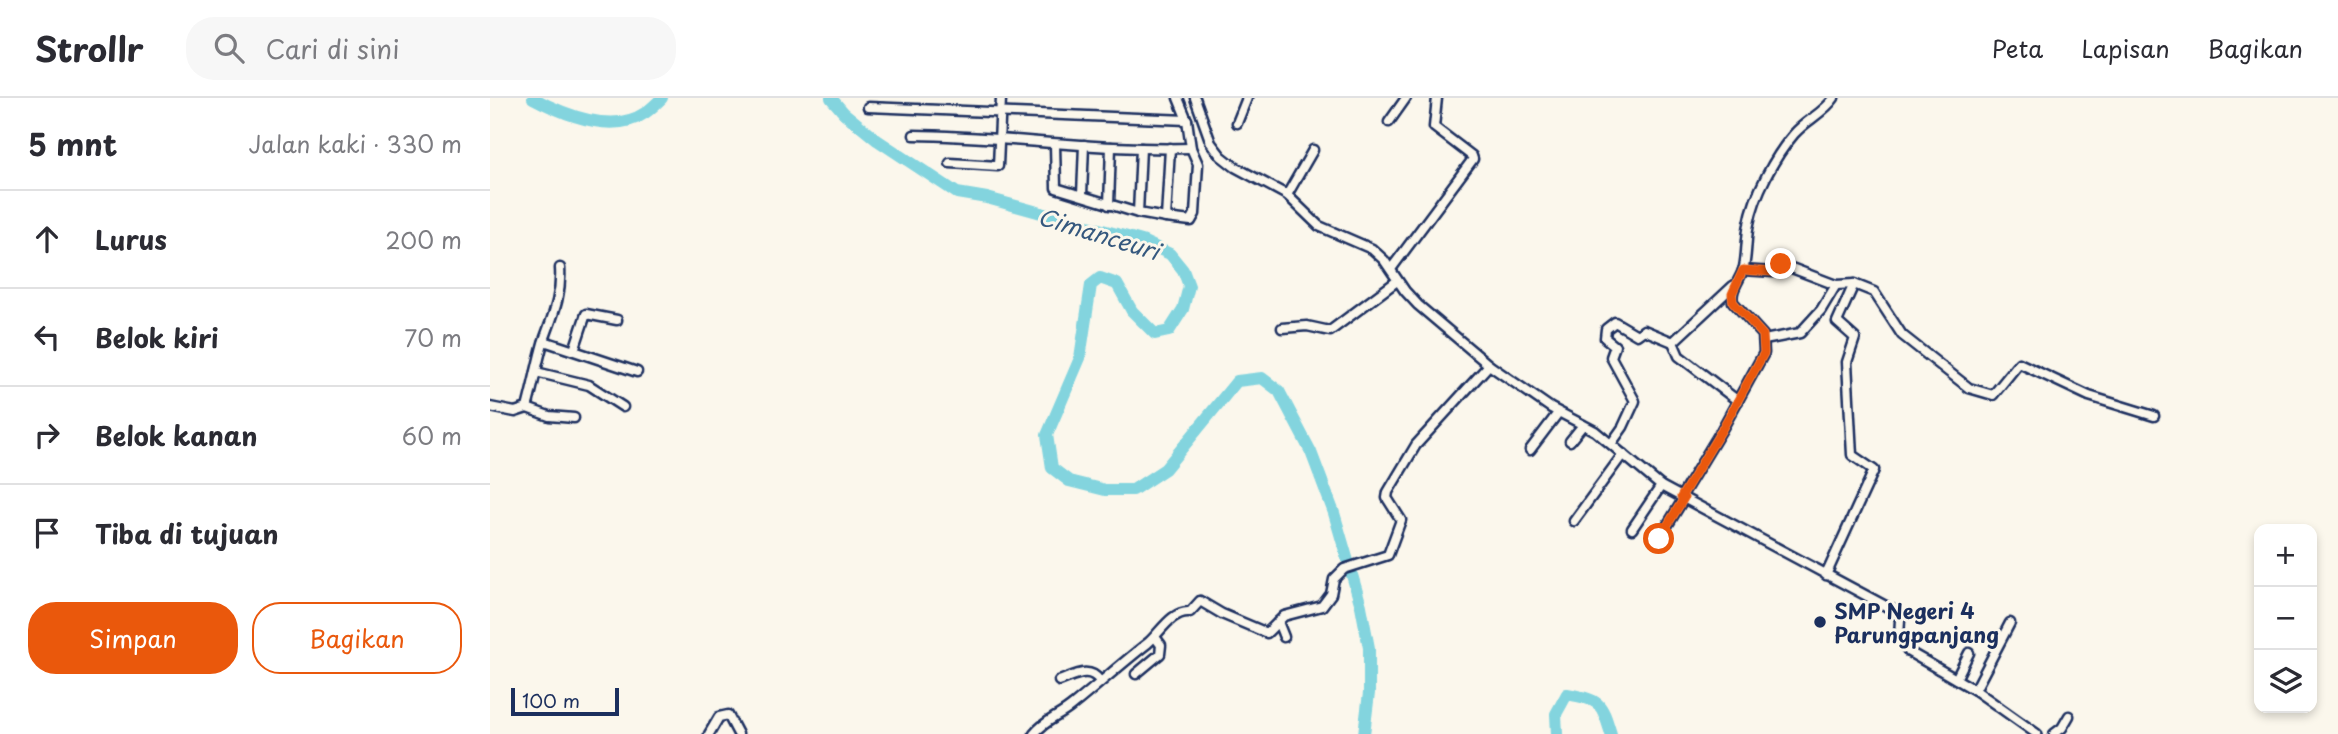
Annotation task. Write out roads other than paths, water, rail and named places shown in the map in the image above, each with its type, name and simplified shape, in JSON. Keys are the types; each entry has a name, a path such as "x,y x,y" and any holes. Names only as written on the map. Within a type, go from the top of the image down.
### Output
{"street":[{"path":"950,163 997,167 1001,141 1001,98"},
{"path":"1055,144 1055,187 1138,213 1191,221 1194,219 1198,164 1191,148 1187,120 1178,98"},
{"path":"1195,98 1211,143 1221,156 1287,195 1319,226 1366,245 1377,253 1418,305 1489,365 1558,413 1583,425 1611,444 1661,486 1895,611 1900,619 1899,638 1909,652 1975,690 2037,734"},
{"path":"1237,123 1247,98"},
{"path":"1390,122 1406,98"},
{"path":"1391,270 1473,159 1434,127 1437,98"},
{"path":"1659,539 1764,353 1763,335 1733,302 1732,294 1743,270 1749,219 1758,190 1793,135 1807,121 1828,108 1834,98"},
{"path":"868,107 1187,120"},
{"path":"914,135 1111,147 1191,148"},
{"path":"1082,195 1084,145"},
{"path":"1110,205 1111,147"},
{"path":"1138,213 1141,148"},
{"path":"1166,218 1170,148"},
{"path":"1287,195 1312,150"},
{"path":"1743,270 1773,272 1781,264 1836,285 1854,284 1874,292 1902,335 1969,388 1993,395 2019,363 2089,396 2154,416"},
{"path":"527,408 544,341 559,300 560,268"},
{"path":"1282,328 1307,326 1334,330 1397,281"},
{"path":"1673,342 1738,283"},
{"path":"1826,575 1874,470 1852,455 1847,362 1855,338 1837,322 1854,284"},
{"path":"1764,340 1800,333 1821,310 1836,285"},
{"path":"574,350 586,314 617,320"},
{"path":"1611,444 1623,427 1635,401 1611,357 1615,346 1605,338 1606,329 1615,322 1637,335 1644,330 1673,342 1679,356 1738,401"},
{"path":"544,341 637,372"},
{"path":"1034,734 1044,722 1068,709 1155,636 1175,615 1191,611 1201,601 1222,614 1265,633 1271,631 1284,615 1322,606 1331,594 1334,579 1344,569 1355,563 1386,556 1390,552 1401,520 1387,498 1388,492 1416,445 1489,365"},
{"path":"536,372 589,385 623,407"},
{"path":"490,407 515,412 527,408 549,416 574,418"},
{"path":"1530,450 1558,413"},
{"path":"1570,441 1583,425"},
{"path":"1574,521 1623,454"},
{"path":"1632,529 1661,486"},
{"path":"1278,622 1284,637"},
{"path":"1975,690 2010,623"},
{"path":"1136,674 1160,654 1161,645 1155,636"},
{"path":"1956,679 1969,653"},
{"path":"1059,681 1089,672 1100,681"},
{"path":"709,734 719,717 728,715 738,734"},
{"path":"2054,734 2062,728 2069,716"}],"waterway":[{"name":"Cimanceuri","path":"533,98 573,116 603,122 632,119 645,113 662,98"},
{"name":"Cimanceuri","path":"831,98 844,113 877,140 957,193 987,198 1142,241 1170,254 1183,270 1189,286 1183,309 1169,331 1155,334 1132,311 1117,284 1100,278 1091,285 1080,358 1047,435 1052,468 1069,481 1105,490 1133,490 1165,469 1237,381 1262,378 1279,391 1311,452 1334,513 1361,606 1369,648 1369,693 1364,734"},
{"name":"Cimanceuri","path":"1557,734 1556,714 1567,694 1598,704 1611,734"}],"place":[{"name":"SMP Negeri 4 Parungpanjang","path":"1820,622"}]}
